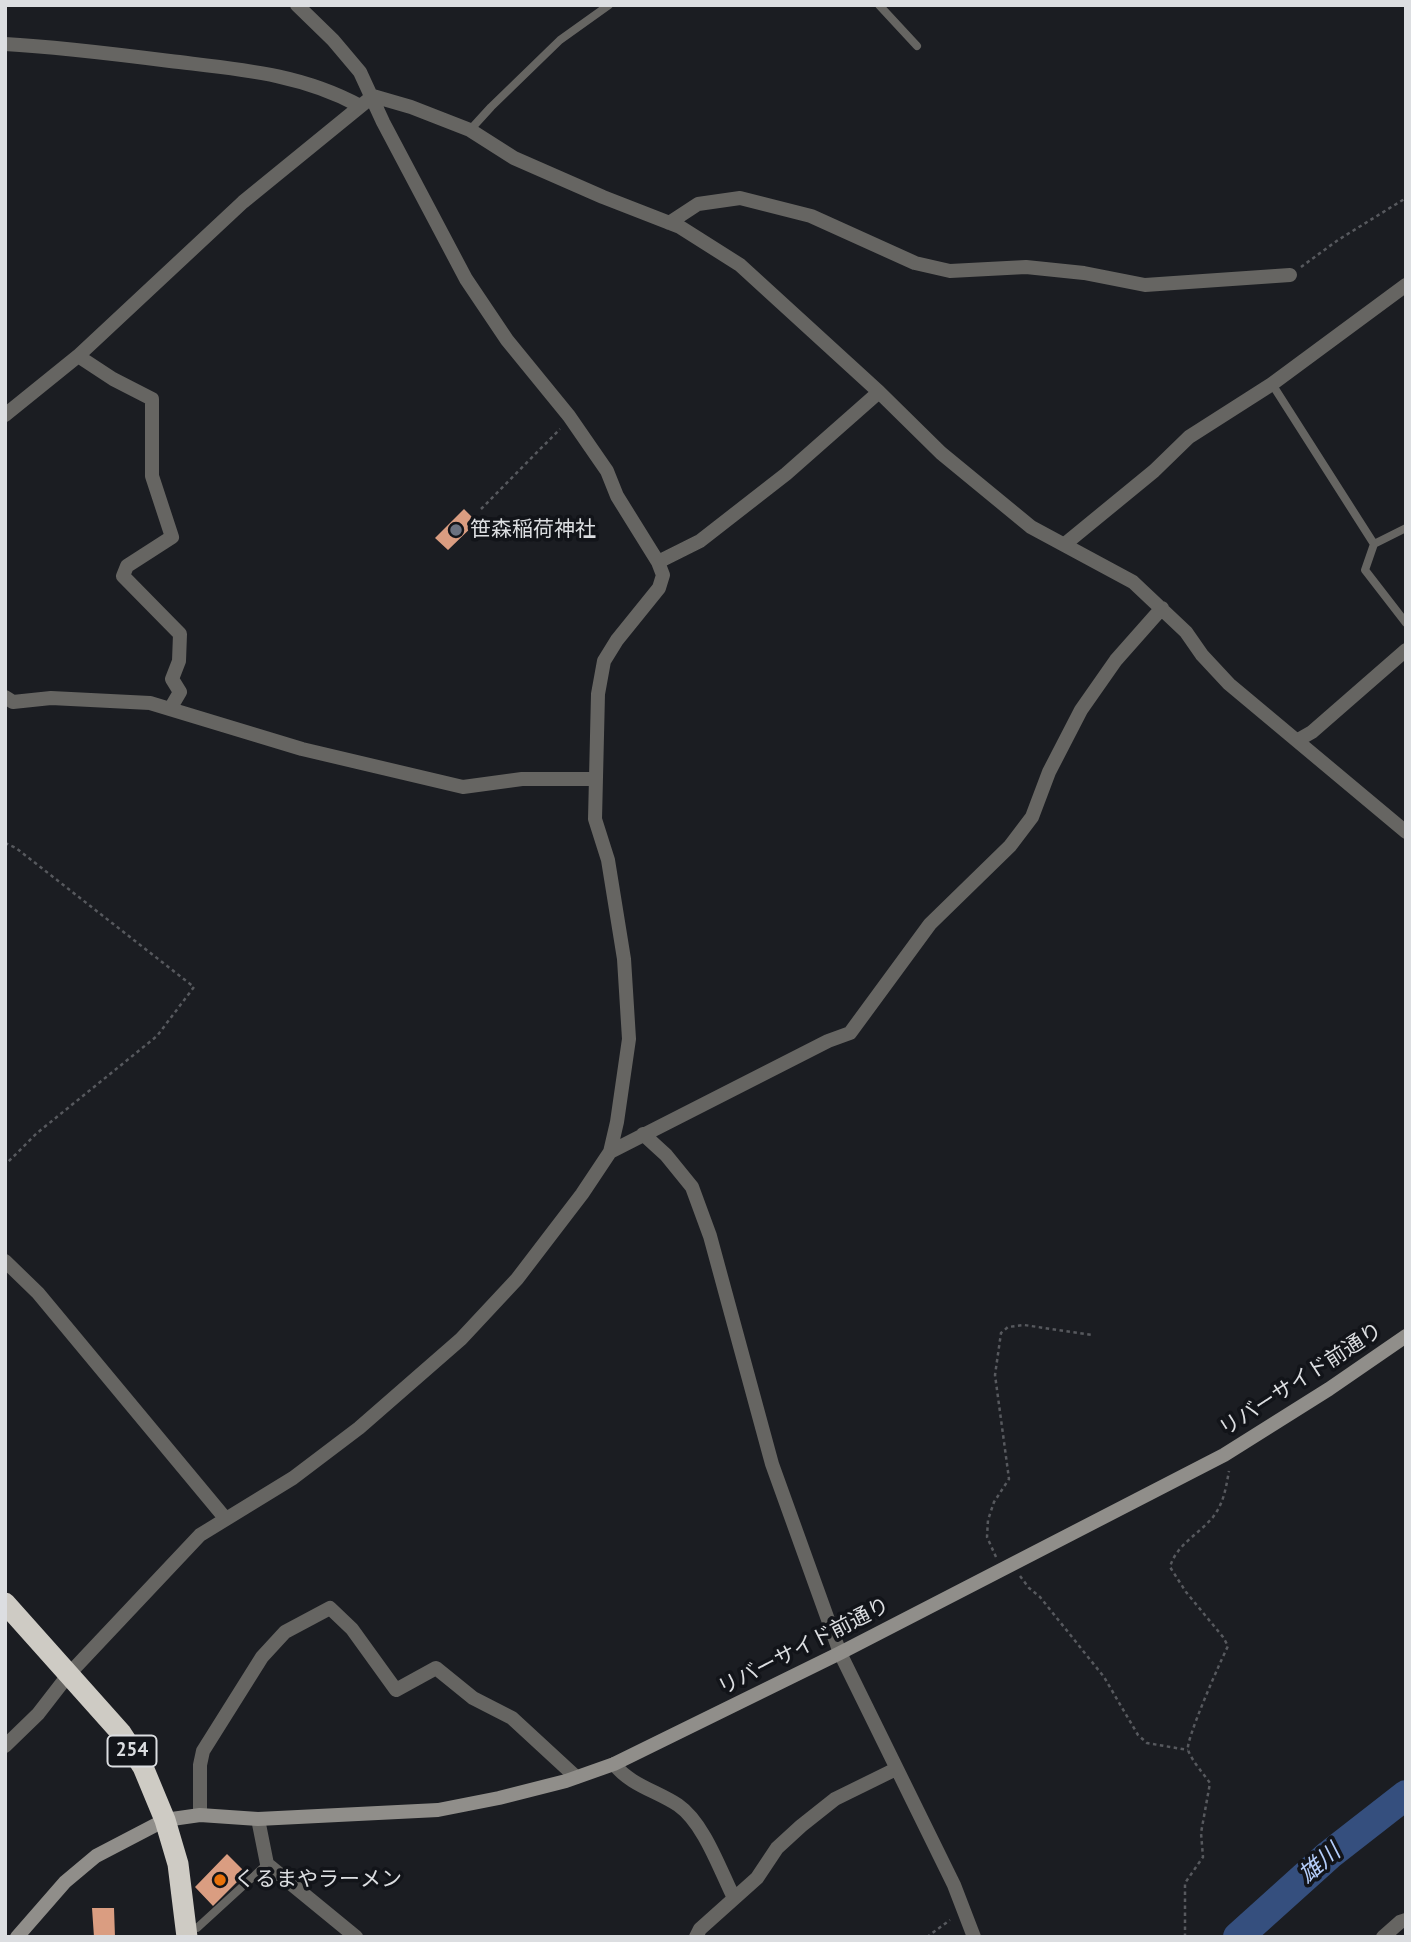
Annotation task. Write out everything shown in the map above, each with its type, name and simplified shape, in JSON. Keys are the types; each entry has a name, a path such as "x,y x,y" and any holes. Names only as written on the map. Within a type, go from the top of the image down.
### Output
{"highway":[{"name":"254","path":"5,1602 121,1734 143,1767 165,1821 178,1864 186,1933"}],"street":[{"path":"5,1746 38,1714 69,1674 200,1535 293,1478 359,1427 461,1339 517,1279 610,1152 617,1122 629,1039 624,959 608,860 595,819 598,694 604,661 617,640 659,588 663,575 658,562 617,496 607,471 570,418 507,340 466,279 383,122 360,72 333,40 297,5"},
{"path":"5,44 148,58 289,78 335,93 359,106"},
{"path":"5,415 78,356 243,202 373,96"},
{"path":"373,96 411,107 470,130 514,158 680,227 740,265 879,392 941,453 1031,527 1133,582 1162,608 1229,684 1406,832"},
{"path":"670,223 698,204 740,198 811,216 915,263 950,271 1026,267 1084,273 1145,285 1290,275"},
{"path":"1065,544 1154,471 1189,437 1272,384 1406,285"},
{"path":"78,356 113,379 152,399 152,476 172,537 127,566 123,576 180,634 179,661 172,679 180,692 170,709"},
{"path":"658,562 711,532 786,474 879,392"},
{"path":"610,1152 828,1041 850,1033 930,924 1010,846 1032,817 1049,772 1081,710 1116,660 1162,608"},
{"path":"1298,740 1312,732 1406,650"},
{"path":"5,697 13,702 64,699 150,704 302,749 463,787 522,779 595,779"},
{"path":"643,1134 666,1155 692,1187 710,1237 772,1464 840,1653 954,1885 974,1937"},
{"path":"5,1261 38,1293 225,1518"},
{"name":"リバーサイド前通り","path":"18,1937 65,1882 96,1856 165,1821 200,1815 258,1819 438,1810 499,1798 614,1765 840,1653 1224,1455 1329,1389 1406,1336"},
{"path":"200,1815 200,1765 203,1751 262,1657 285,1632 330,1608 352,1629 396,1690 436,1668 473,1698 512,1718 576,1777"},
{"path":"614,1765 622,1774 679,1806 694,1819 734,1898"},
{"path":"696,1937 699,1929 757,1878 777,1848 801,1826 835,1800 896,1769"},
{"path":"258,1819 267,1864 356,1937"},
{"path":"1383,1937 1406,1920"}],"lane":[{"path":"470,130 560,40 609,5"},
{"path":"879,5 917,46"},
{"path":"1272,384 1374,544"},
{"path":"1406,528 1374,544 1365,570 1406,623"},
{"path":"186,1933 197,1928 267,1864"}],"path":[{"path":"1290,275 1338,240 1406,198"},
{"path":"481,509 570,418"},
{"path":"5,843 16,848 194,987 157,1036 37,1133 5,1165"},
{"path":"1093,1335 1024,1325 1008,1327 1002,1333 995,1375 1009,1479 994,1502 988,1520 987,1537 1006,1567 1104,1676 1138,1735 1147,1743 1188,1750"},
{"path":"1185,1937 1185,1883 1203,1857 1200,1833 1210,1783 1188,1750 1187,1741 1227,1646 1170,1567 1173,1556 1214,1516 1224,1500 1230,1466 1224,1455"},
{"path":"927,1937 964,1910"}],"building":[{"name":"笹森稲荷神社","path":"464,509 477,522 448,550 435,538"},
{"name":"くるまやラーメン","path":"227,1854 246,1873 213,1906 195,1887"},
{"path":"92,1908 114,1908 115,1937 94,1937"}],"waterway":[{"name":"雄川","path":"1238,1937 1329,1855 1406,1795"}],"place":[{"name":"笹森稲荷神社","path":"456,530"},
{"name":"くるまやラーメン","path":"220,1880"}]}
